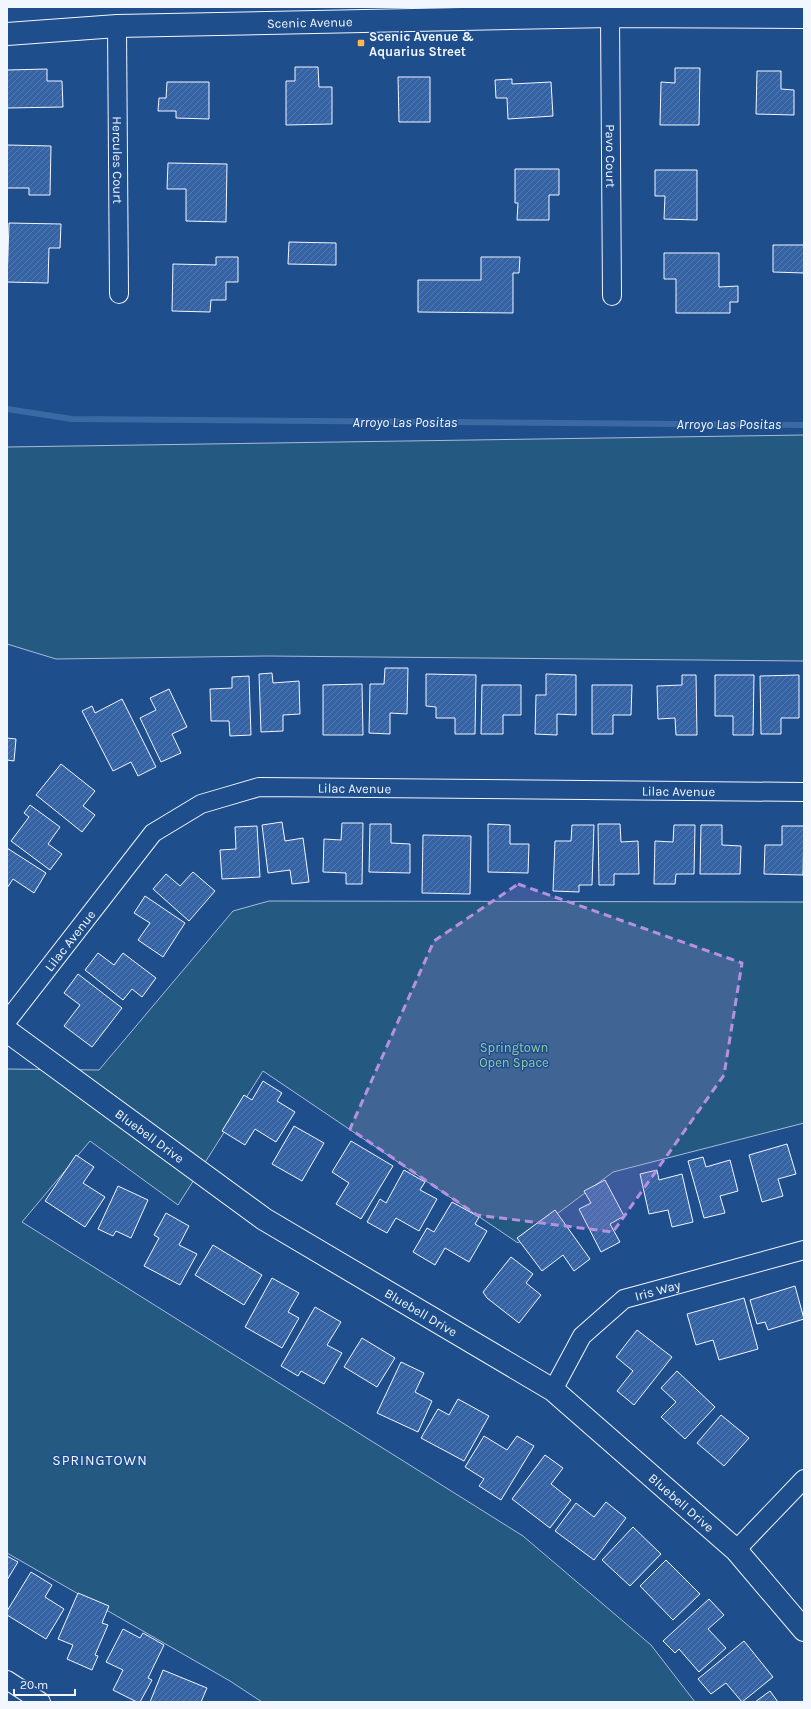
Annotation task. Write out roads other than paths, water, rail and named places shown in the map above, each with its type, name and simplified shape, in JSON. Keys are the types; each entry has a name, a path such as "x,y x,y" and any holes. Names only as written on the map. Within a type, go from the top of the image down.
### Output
{"street":[{"name":"Scenic Avenue","path":"7,34 117,26 385,14 804,18"},
{"name":"Pavo Court","path":"610,16 612,296"},
{"name":"Hercules Court","path":"117,26 119,294"},
{"name":"Lilac Avenue","path":"7,1021 153,833 201,804 259,787 804,792"},
{"name":"Bluebell Drive","path":"7,1031 264,1219 553,1390 736,1550 804,1630"},
{"name":"Iris Way","path":"553,1390 582,1336 624,1299 804,1250"},
{"path":"736,1550 804,1479"},
{"path":"7,1680 42,1702"}],"waterway":[{"name":"Arroyo Las Positas","path":"7,409 72,419 804,425"}],"place":[{"name":"Scenic Avenue & Aquarius Street","path":"361,43"}],"district":[{"name":"SPRINGTOWN","path":"100,1460"}],"park label":[{"name":"Springtown Open Space","path":"514,1054"}]}
